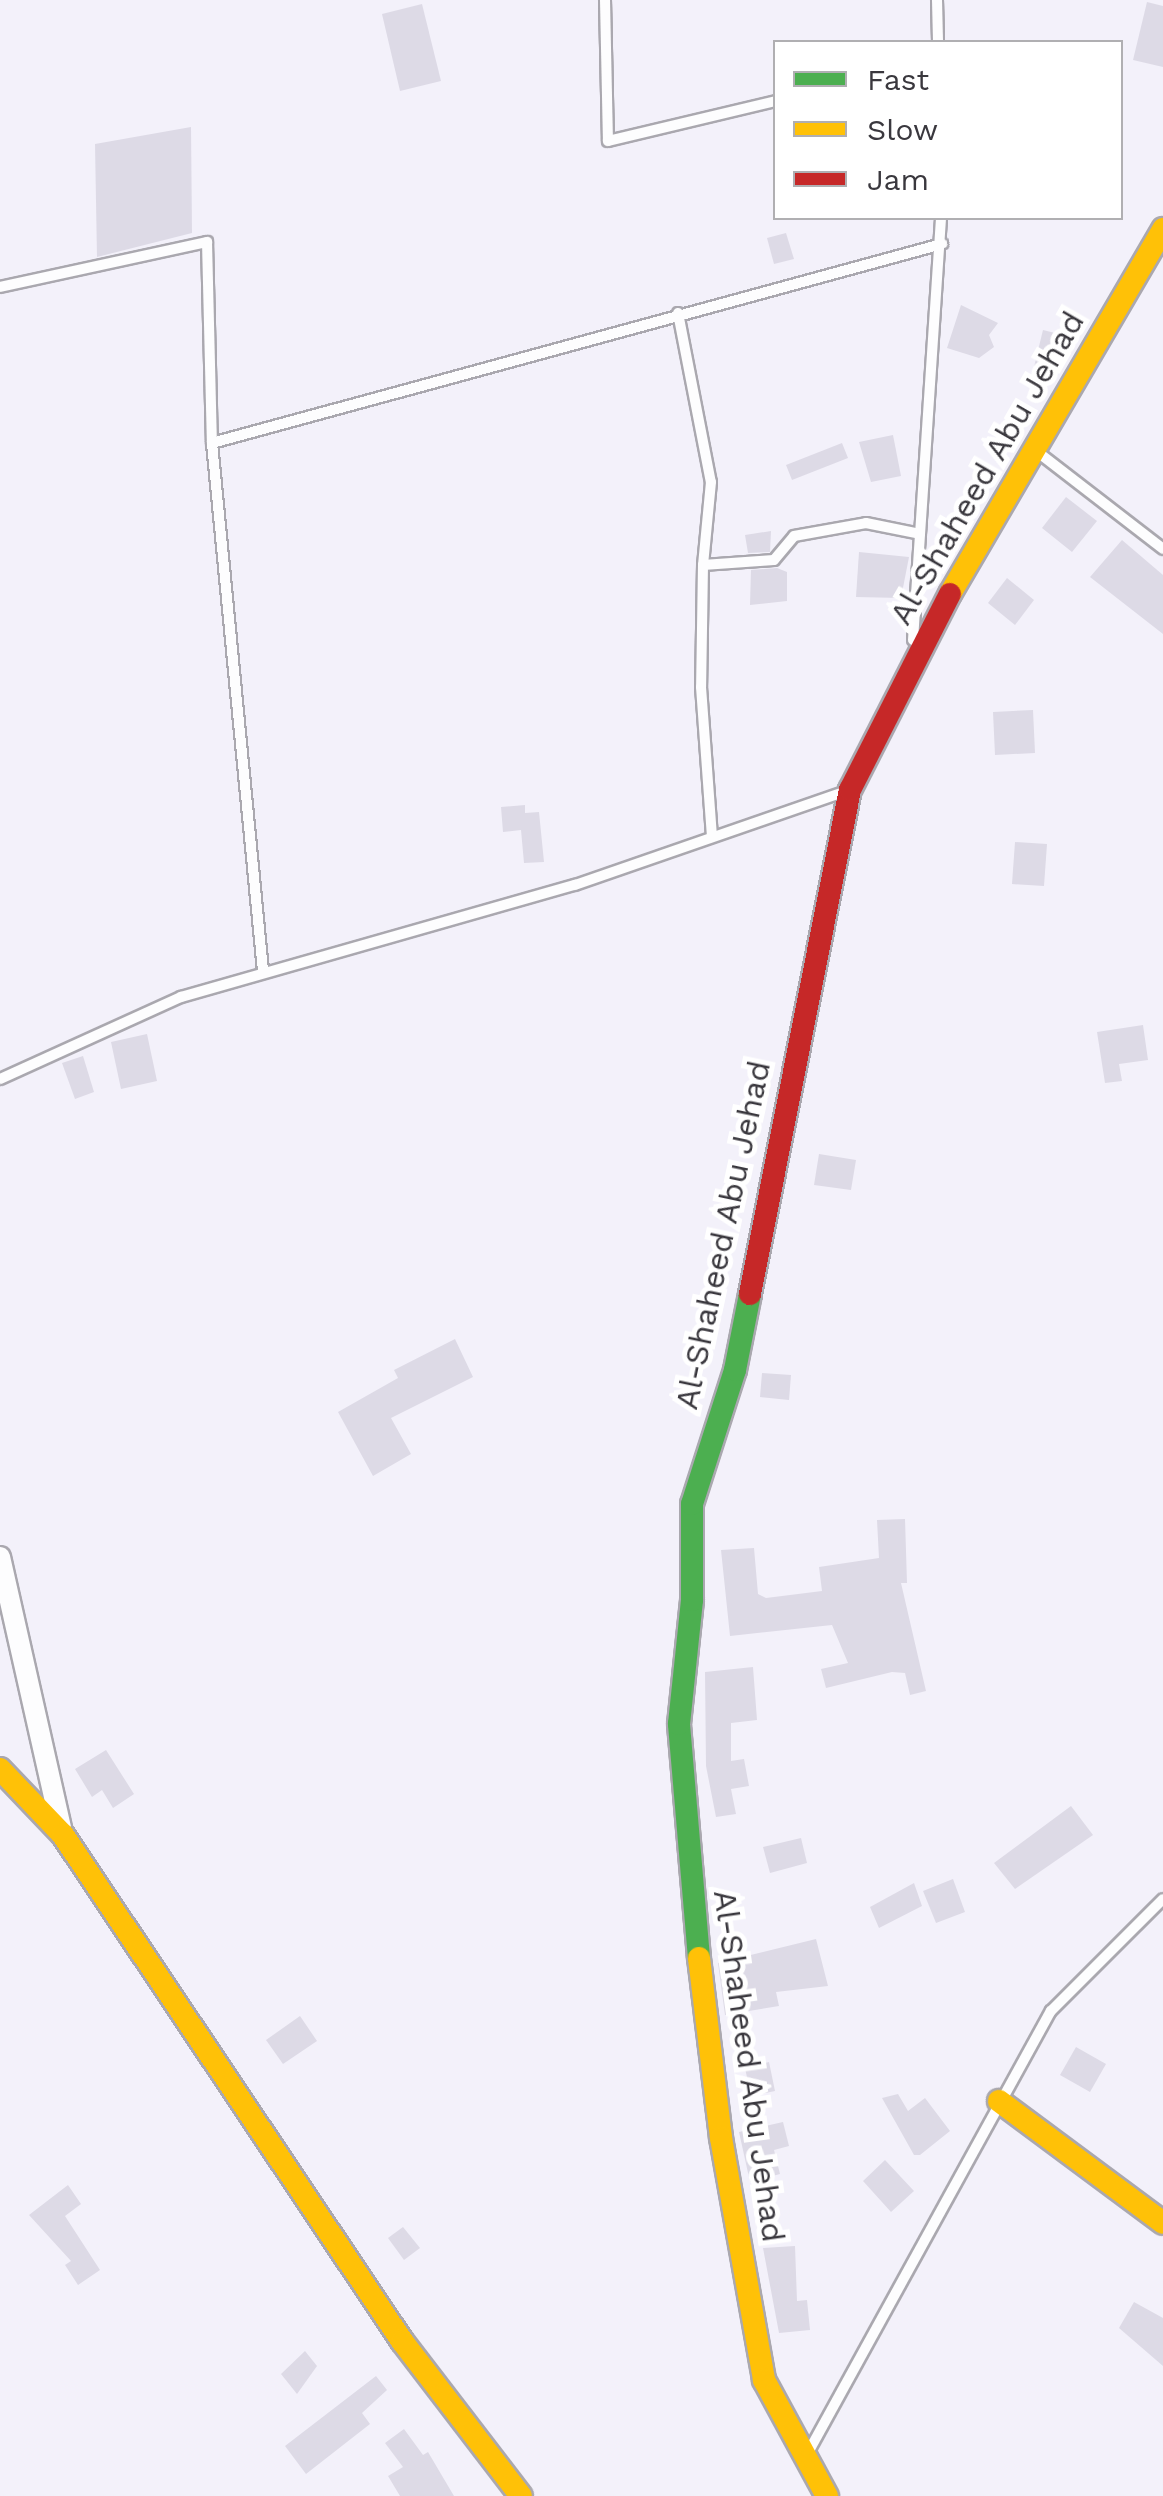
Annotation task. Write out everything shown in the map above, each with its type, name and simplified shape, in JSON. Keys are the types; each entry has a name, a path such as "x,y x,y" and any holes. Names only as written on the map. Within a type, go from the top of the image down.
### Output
{"street":[{"name":"Al-Shaheed Abu Jehad","path":"827,2496 764,2380 721,2138 686,1854 679,1724 692,1600 692,1504 735,1370 850,790 911,661 1163,229"},
{"path":"0,1557 63,1835"},
{"path":"0,1769 63,1835 402,2341 521,2496"},
{"path":"999,2102 1163,2223"}],"lane":[{"path":"605,0 608,141 773,101"},
{"path":"938,0 938,40"},
{"path":"911,661 941,220"},
{"path":"0,286 207,242 212,444 263,971"},
{"path":"212,444 942,244"},
{"path":"678,314 711,482 703,566 701,687 712,836"},
{"path":"1034,449 1163,549"},
{"path":"703,566 774,560 794,536 866,524 920,534"},
{"path":"0,1079 149,1010 263,971 575,885 850,790"},
{"path":"806,2458 1051,2010 1163,1899"}],"building":[{"path":"1147,2 1163,6 1163,67 1133,60"},
{"path":"422,4 441,81 400,91 382,14"},
{"path":"191,127 192,233 97,257 95,144"},
{"path":"786,233 794,259 774,264 767,238"},
{"path":"961,305 998,323 989,335 994,347 979,358 947,348"},
{"path":"1043,330 1067,336 1046,385 1031,379"},
{"path":"893,435 901,476 871,482 859,442"},
{"path":"842,443 848,458 792,480 786,465"},
{"path":"1066,497 1097,521 1072,552 1042,528"},
{"path":"771,531 770,552 748,553 745,535"},
{"path":"1122,540 1163,575 1163,634 1090,577"},
{"path":"859,552 909,557 901,598 856,597"},
{"path":"777,568 787,572 787,601 750,605 751,570"},
{"path":"1007,578 1034,600 1015,625 988,603"},
{"path":"1033,710 1035,753 995,755 993,712"},
{"path":"525,805 525,813 539,812 544,862 524,863 521,830 503,832 501,807"},
{"path":"1015,842 1047,844 1044,886 1012,884"},
{"path":"1143,1025 1148,1060 1119,1064 1122,1081 1105,1083 1097,1032"},
{"path":"147,1034 157,1081 121,1089 111,1042"},
{"path":"83,1056 94,1092 75,1099 62,1063"},
{"path":"819,1154 856,1160 851,1190 814,1185"},
{"path":"455,1339 473,1377 391,1418 411,1454 373,1476 338,1412 398,1378 394,1370"},
{"path":"762,1373 791,1375 789,1400 760,1397"},
{"path":"905,1519 907,1583 901,1583 926,1691 910,1695 905,1673 892,1672 826,1688 821,1669 848,1663 832,1625 730,1636 721,1550 754,1548 758,1594 766,1598 822,1591 819,1567 879,1558 877,1520"},
{"path":"753,1667 757,1720 731,1723 731,1761 744,1759 749,1786 731,1789 736,1814 716,1817 706,1766 705,1672"},
{"path":"106,1750 134,1794 113,1808 102,1790 92,1797 75,1769"},
{"path":"1071,1806 1093,1835 1015,1889 994,1863"},
{"path":"801,1838 807,1863 770,1873 763,1847"},
{"path":"953,1879 965,1912 936,1923 923,1891"},
{"path":"914,1883 922,1906 879,1928 870,1907"},
{"path":"816,1939 828,1986 776,1992 779,2006 725,2015 718,1963"},
{"path":"300,2016 317,2041 283,2064 266,2040"},
{"path":"1076,2047 1106,2064 1090,2092 1060,2075"},
{"path":"769,2062 775,2091 751,2096 745,2068"},
{"path":"898,2094 908,2111 925,2098 950,2131 920,2155 914,2155 882,2098"},
{"path":"783,2122 789,2146 774,2150 780,2174 750,2182 739,2132"},
{"path":"885,2160 914,2191 891,2212 863,2181"},
{"path":"68,2185 81,2204 65,2216 100,2270 78,2285 65,2265 71,2261 29,2215"},
{"path":"403,2227 420,2248 404,2260 388,2238"},
{"path":"795,2246 797,2301 807,2300 810,2330 779,2333 763,2248"},
{"path":"1134,2302 1163,2318 1163,2366 1119,2328"},
{"path":"305,2351 317,2366 297,2394 281,2374"},
{"path":"376,2376 387,2390 362,2413 370,2424 306,2474 285,2446"},
{"path":"404,2429 423,2455 428,2452 454,2496 400,2496 388,2476 403,2467 385,2443"}],"traffic: fast":[{"path":"699,1958 679,1724 692,1600 692,1504 735,1370 750,1294"}],"traffic: slow":[{"path":"950,594 1163,229"},
{"path":"0,1769 63,1835 402,2341 521,2496"},
{"path":"699,1958 721,2138 764,2380 827,2496"},
{"path":"999,2101 1163,2223"}],"traffic: jam":[{"path":"750,1294 850,790 950,594"}]}
